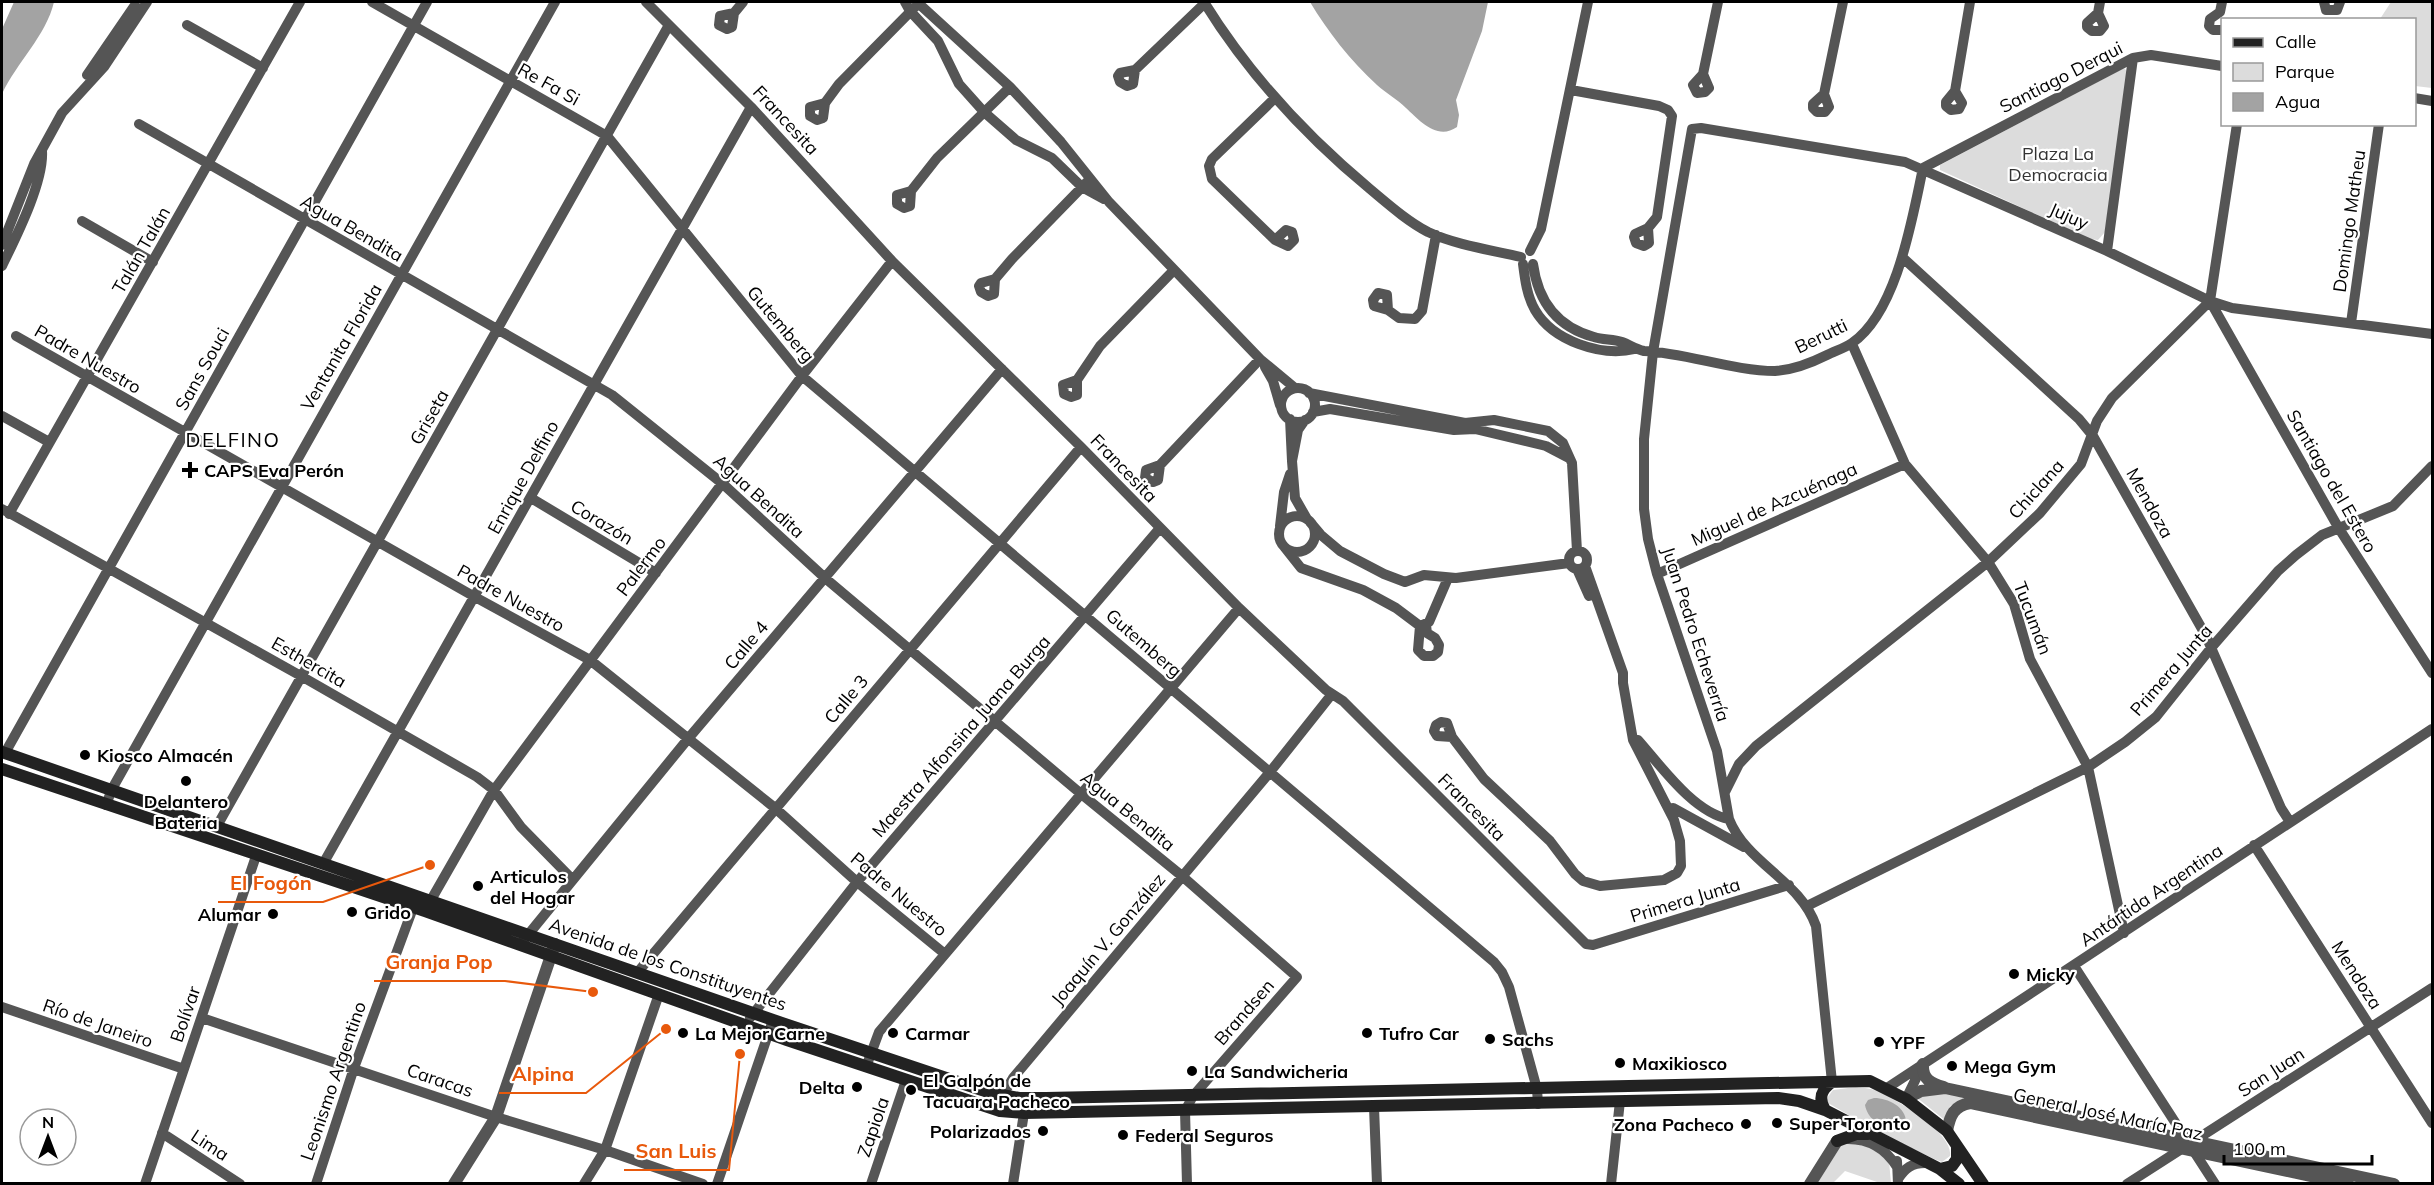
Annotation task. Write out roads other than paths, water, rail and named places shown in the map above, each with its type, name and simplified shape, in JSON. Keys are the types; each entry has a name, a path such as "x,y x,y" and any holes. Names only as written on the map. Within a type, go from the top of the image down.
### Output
{"main road":[{"name":"Avenida de los Constituyentes","path":"3,753 527,933 553,950 659,994 866,1067 1000,1111 1024,1113 1185,1111 1778,1098 1799,1101 1825,1110 1925,1163 1940,1168 1959,1184"},
{"name":"Avenida de los Constituyentes","path":"2,769 520,945 553,950 637,973 870,1053 1003,1095 1026,1098 1193,1096 1870,1081 1906,1099 1947,1131 1983,1184"},
{"path":"1825,1110 1820,1099 1821,1094 1824,1088 1832,1082"},
{"path":"1837,1117 1840,1125 1838,1141 1856,1134 1869,1134"},
{"path":"1940,1168 1952,1166 1957,1159 1957,1146"}],"street":[{"name":"Talán Talán","path":"5,511 87,377 300,2"},
{"name":"Re Fa Si","path":"372,2 607,136 681,229"},
{"name":"Sans Souci","path":"3,753 428,2"},
{"name":"Ventanita Florida","path":"106,805 112,789 204,622 555,2"},
{"name":"Francesita","path":"646,2 752,107 892,261 1081,447 1239,608 1332,694 1343,701 1590,946"},
{"path":"734,13 743,2"},
{"path":"825,103 908,6 918,2 1011,87 1061,142 1086,182"},
{"path":"1135,70 1205,2 1274,99 1362,183 1411,221 1436,235 1527,259 1540,229 1588,2"},
{"path":"1703,74 1718,2"},
{"path":"1824,94 1843,2"},
{"path":"1955,91 1970,2"},
{"path":"2324,2 2324,7 2331,12 2337,10 2340,2"},
{"path":"2,245 34,164 62,113 104,67 139,3"},
{"path":"908,6 938,41 959,84 984,112 1017,140 1052,158 1109,202 1260,359 1295,388 1469,426"},
{"path":"2221,30 2213,30 2209,26 2210,19 2222,11"},
{"path":"188,25 263,68"},
{"name":"Griseta","path":"218,826 669,25"},
{"name":"Santiago Derqui","path":"1923,168 2133,58 2151,55 2221,66"},
{"path":"2107,251 2133,58"},
{"path":"911,191 937,158 1011,87"},
{"path":"1571,90 1659,106 1668,110 1672,116 1658,218 1648,228"},
{"path":"2416,98 2433,101"},
{"path":"1274,99 1212,159 1209,174 1275,240"},
{"name":"Enrique Delfino","path":"323,864 752,107"},
{"name":"Agua Bendita","path":"139,124 401,275 595,383 612,395 723,484 825,578 1182,876 1297,977"},
{"path":"2210,301 2237,126"},
{"name":"Domingo Matheu","path":"2351,323 2379,126"},
{"name":"Jujuy","path":"1692,129 1701,128 1894,160 1923,168 2107,251 2210,301 2232,308 2433,334"},
{"name":"Juan Pedro Echeverría","path":"1692,129 1653,352 1646,418 1644,479 1646,522 1657,574 1717,751 1729,819 1747,849 1789,885 1808,906 1817,934 1832,1082"},
{"path":"2,261 43,164 42,151"},
{"name":"Berutti","path":"1527,259 1540,293 1555,316 1578,332 1623,342 1635,349 1776,371 1792,369 1852,344 1879,312 1902,257 1923,168"},
{"path":"995,279 1025,244 1086,182"},
{"path":"82,221 153,262"},
{"name":"Gutemberg","path":"681,229 802,376 1498,967 1509,987 1537,1089 1538,1104"},
{"path":"1388,310 1405,320 1415,319 1422,311 1436,235"},
{"name":"Mendoza","path":"1902,257 2079,419 2093,436 2211,648 2281,808 2290,822"},
{"name":"Palermo","path":"431,900 494,790 802,376 892,261"},
{"path":"1077,380 1111,334 1174,270"},
{"name":"Chiclana","path":"1725,792 1739,764 1756,747 1988,562 2040,513 2081,464 2102,411 2112,398 2210,301"},
{"name":"Santiago del Estero","path":"2210,301 2338,528 2433,673"},
{"name":"Padre Nuestro","path":"16,336 590,660 687,740 775,808 857,882 945,954"},
{"name":"Tucumán","path":"1852,344 1905,464 1988,562 2014,604 2030,659 2088,767 2124,933"},
{"path":"1260,359 1274,381 1281,407 1285,416 1290,420 1295,498 1314,533 1307,548 1297,551 1286,548 1282,544"},
{"path":"1160,465 1260,359"},
{"name":"Calle 4","path":"520,945 527,933 687,740 1002,369"},
{"path":"1281,407 1286,393 1295,388"},
{"path":"1310,393 1314,402 1309,416 1298,430 1292,466 1284,492 1279,533 1282,544 1301,568 1363,590 1423,626 1431,618 1448,578"},
{"path":"1290,420 1330,409 1454,430 1483,420 1494,420 1548,431 1563,443 1570,458 1577,551"},
{"path":"2,416 49,442"},
{"name":"Calle 3","path":"637,973 1081,447"},
{"name":"Miguel de Azcuénaga","path":"1657,574 1905,464"},
{"name":"Primera Junta","path":"1808,906 2088,767 2147,725 2284,566 2322,535 2393,506 2433,466"},
{"name":"Corazón","path":"531,498 656,573"},
{"name":"Esthercita","path":"5,511 477,777 494,790 520,827 572,879"},
{"path":"1280,528 1291,517 1302,516 1340,551 1405,582 1424,575 1448,578 1577,566 1587,560 1585,555 1577,551"},
{"name":"Maestra Alfonsina Juana Burga","path":"747,1025 752,1013 857,882 1160,528"},
{"path":"1452,737 1484,779 1550,841 1575,874 1589,884 1616,886 1664,880 1677,873 1681,866 1680,841 1670,808 1661,796 1632,733 1623,683 1617,674 1577,566 1569,556 1577,551"},
{"path":"866,1067 879,1032 1239,608"},
{"name":"Joaquín V. González","path":"1003,1095 1014,1078 1270,772 1332,694"},
{"name":"Antártida Argentina","path":"1887,1088 2124,933 2253,845 2433,729"},
{"path":"1632,733 1699,805 1712,814 1729,819"},
{"path":"1661,796 1667,786 1681,787"},
{"path":"1670,808 1683,801 1681,787"},
{"path":"1670,808 1747,849"},
{"name":"Mendoza","path":"2253,845 2433,1123"},
{"name":"Bolívar","path":"146,1184 256,856"},
{"name":"Primera Junta","path":"1590,946 1789,885"},
{"path":"412,908 431,900"},
{"name":"Leonismo Argentino","path":"315,1184 412,908"},
{"path":"454,1184 496,1117 553,950"},
{"path":"2074,966 2215,1184"},
{"name":"Brandsen","path":"1185,1111 1193,1096 1297,977"},
{"name":"San Juan","path":"2127,1184 2433,988"},
{"path":"584,1184 605,1150 659,994"},
{"name":"Río de Janeiro","path":"2,1007 184,1069"},
{"name":"Caracas","path":"202,1018 703,1184"},
{"path":"717,1184 773,1020"},
{"path":"1923,1064 1924,1076 1929,1081 1945,1088"},
{"path":"1906,1099 1923,1064"},
{"name":"Zapiola","path":"871,1184 906,1080"},
{"name":"General José María Paz","path":"1906,1099 1921,1091 1945,1088 2189,1144 2348,1184"},
{"path":"1611,1184 1620,1101"},
{"name":"General José María Paz","path":"1947,1131 1954,1109 1970,1103 2394,1184"},
{"path":"1374,1107 1377,1184"},
{"path":"1185,1111 1187,1184"},
{"path":"1013,1184 1024,1113"},
{"name":"Lima","path":"162,1133 240,1184"},
{"path":"1810,1184 1838,1141 1857,1139 1880,1148 1888,1154 1897,1167"},
{"path":"1894,1146 1898,1181"},
{"path":"1898,1181 1903,1170 1925,1163"}],"water":[{"path":"14,2 54,2 45,26 2,94 2,29"},
{"path":"1310,2 1488,2 1482,31 1456,100 1459,115 1457,127 1442,132 1429,127 1377,85 1340,45"},
{"path":"1874,1098 1891,1102 1901,1109 1906,1125 1893,1129 1875,1122 1865,1105 1868,1100"}],"place":[{"name":"CAPS Eva Perón","path":"190,470"},
{"name":"Kiosco Almacén","path":"85,755"},
{"name":"Delantero Bateria","path":"186,781"},
{"name":"El Fogón","path":"430,865"},
{"name":"Articulos del Hogar","path":"478,886"},
{"name":"Grido","path":"352,912"},
{"name":"Alumar","path":"273,914"},
{"name":"Micky","path":"2014,974"},
{"name":"Granja Pop","path":"593,992"},
{"name":"Alpina","path":"666,1029"},
{"name":"La Mejor Carne","path":"683,1033"},
{"name":"Carmar","path":"893,1033"},
{"name":"Tufro Car","path":"1367,1033"},
{"name":"Sachs","path":"1490,1039"},
{"name":"YPF","path":"1879,1042"},
{"name":"San Luis","path":"740,1054"},
{"name":"Maxikiosco","path":"1620,1063"},
{"name":"Mega Gym","path":"1952,1066"},
{"name":"La Sandwicheria","path":"1192,1071"},
{"name":"Delta","path":"857,1087"},
{"name":"El Galpón de Tacuara Pacheco","path":"911,1090"},
{"name":"Super Toronto","path":"1777,1123"},
{"name":"Zona Pacheco","path":"1746,1124"},
{"name":"Polarizados","path":"1043,1131"},
{"name":"Federal Seguros","path":"1123,1135"}],"district":[{"name":"DELFINO","path":"233,439"}],"park label":[{"name":"Plaza La Democracia","path":"2058,163"}]}
